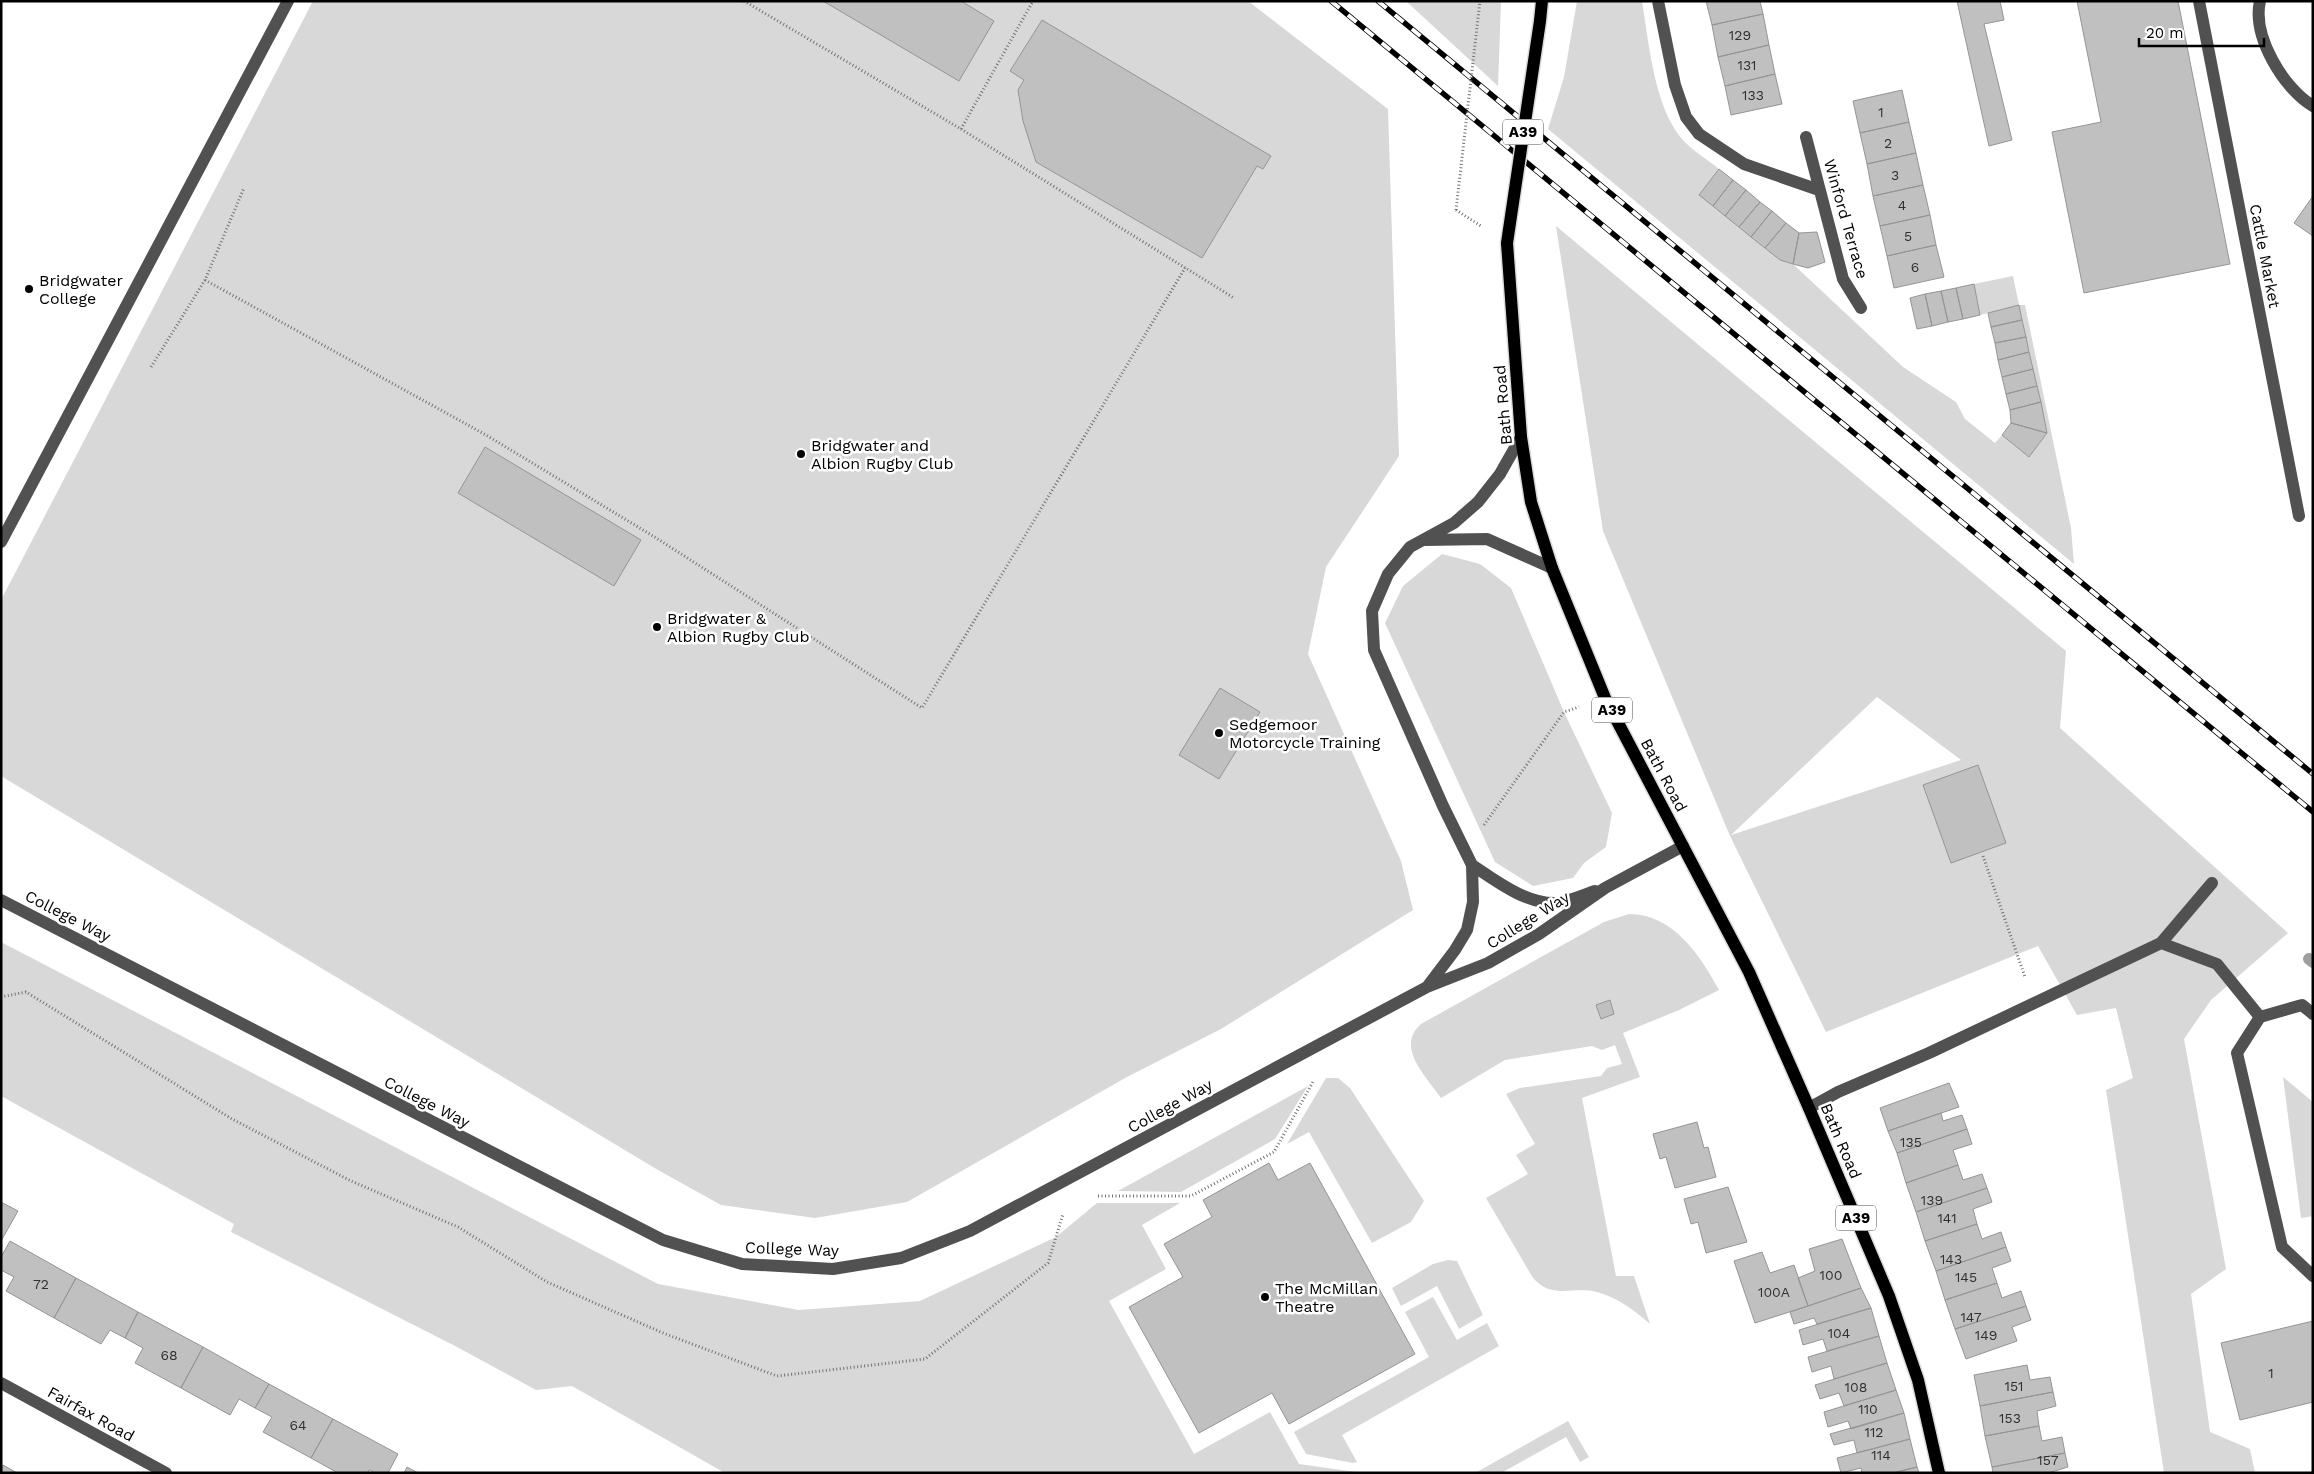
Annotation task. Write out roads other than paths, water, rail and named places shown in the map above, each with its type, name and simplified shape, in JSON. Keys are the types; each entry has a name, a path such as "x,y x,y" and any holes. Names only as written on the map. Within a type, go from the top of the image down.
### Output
{"main road":[{"name":"Bath Road","path":"1542,1 1507,243 1521,437 1531,502 1552,568 1605,698 1749,972 1889,1296 1918,1380 1939,1473"}],"street":[{"path":"1,542 288,1"},
{"path":"1658,1 1675,84 1686,117 1699,134 1744,164 1819,190"},
{"name":"Cattle Market","path":"2199,1 2299,516"},
{"path":"2260,1 2258,13 2271,60 2303,100 2313,106"},
{"name":"Winford Terrace","path":"1806,137 1843,279 1860,308"},
{"path":"1426,987 1455,950 1467,930 1472,902 1472,865 1374,650 1372,611 1388,574 1410,547 1454,522 1478,502 1500,474 1521,437"},
{"path":"1423,540 1487,539 1552,568"},
{"name":"College Way","path":"1,900 663,1240 742,1264 833,1269 901,1258 970,1232 1426,987 1488,964 1539,934 1605,888 1683,846"},
{"path":"1472,865 1498,882 1534,900 1558,903 1605,888"},
{"path":"1809,1108 1838,1092 1929,1054 2161,943 2212,883"},
{"path":"2161,943 2217,964 2260,1017"},
{"path":"2313,1014 2302,1005 2260,1017 2237,1053 2282,1247 2313,1276"},
{"name":"Fairfax Road","path":"1,1383 166,1473"}],"waterway":[{"path":"2309,959 2313,962"}],"railway":[{"path":"1331,1 2313,812"},
{"path":"1378,1 2313,774"}],"place":[{"name":"Bridgwater College","path":"29,289"},
{"name":"Bridgwater and Albion Rugby Club","path":"801,454"},
{"name":"Bridgwater & Albion Rugby Club","path":"657,627"},
{"name":"Sedgemoor Motorcycle Training","path":"1219,733"},
{"name":"The McMillan Theatre","path":"1265,1297"}]}
